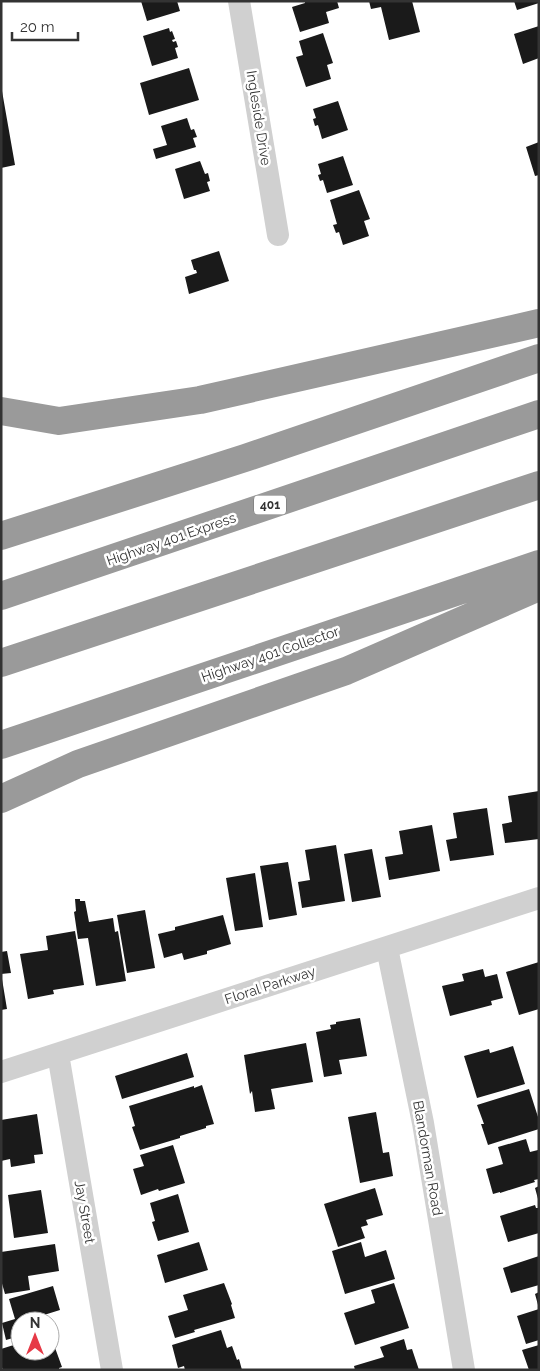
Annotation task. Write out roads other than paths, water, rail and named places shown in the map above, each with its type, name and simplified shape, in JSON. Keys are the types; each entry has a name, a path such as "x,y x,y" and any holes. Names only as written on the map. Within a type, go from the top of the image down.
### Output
{"highway":[{"path":"1,411 59,421 200,400 539,323"},
{"path":"1,536 245,458 539,358"},
{"name":"Highway 401 Express","path":"1,596 539,414"},
{"path":"1,663 539,485"},
{"name":"Highway 401 Collector","path":"1,745 539,564"},
{"path":"1,799 78,764 346,671 539,587"}],"street":[{"name":"Ingleside Drive","path":"239,1 278,234"},
{"name":"Floral Parkway","path":"1,1072 539,898"},
{"name":"Blandorman Road","path":"387,948 423,1123 464,1370"},
{"name":"Jay Street","path":"58,1054 112,1370"}]}
